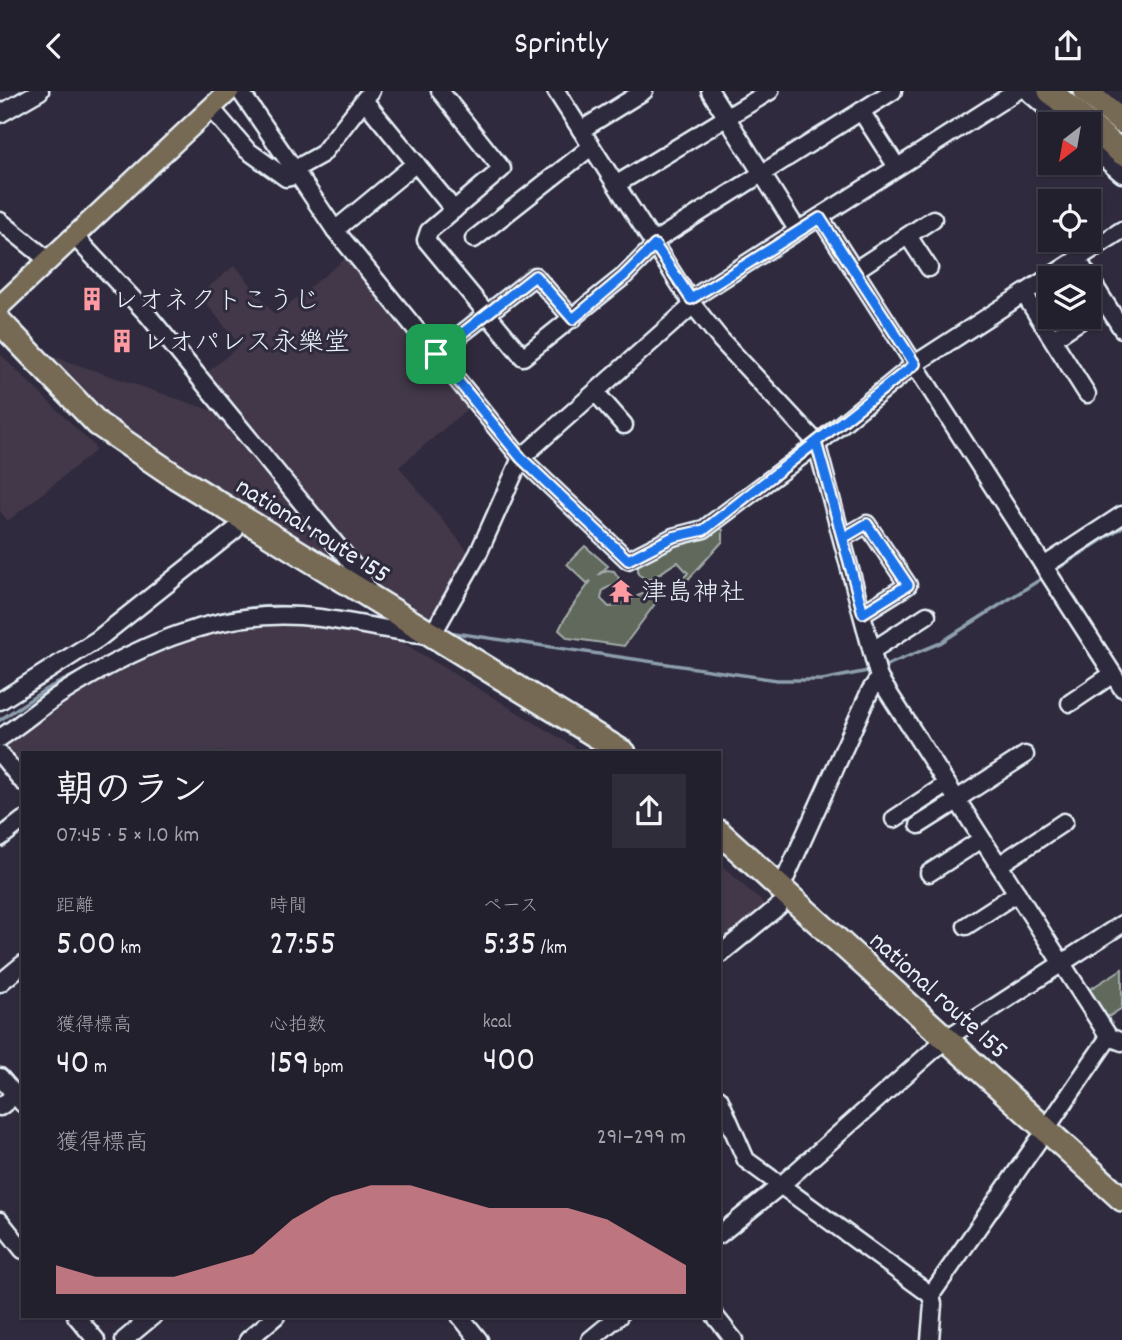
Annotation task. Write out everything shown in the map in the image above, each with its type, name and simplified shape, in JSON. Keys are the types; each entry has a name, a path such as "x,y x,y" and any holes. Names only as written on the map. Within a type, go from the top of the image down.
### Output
{"highway":[{"path":"1050,91 1122,153"},
{"path":"1085,91 1122,122"},
{"name":"national route 155","path":"0,322 98,424 176,477 621,751"},
{"name":"national route 155","path":"0,344 106,448 593,751"},
{"name":"national route 155","path":"721,834 780,897 1042,1135 1122,1218"},
{"name":"national route 155","path":"721,853 780,897"},
{"name":"national route 155","path":"1042,1135 1122,1199"}],"main road":[{"path":"0,306 229,91"}],"street":[{"path":"0,114 40,91"},
{"path":"240,91 335,230 521,458 628,560 673,537 704,530 915,364 1122,230"},
{"path":"440,91 502,169 429,231 426,240 523,357 624,276 654,243 893,91"},
{"path":"556,91 692,302 721,340 816,442 876,666 947,784 1062,964 1116,1039 1042,1135 930,1295"},
{"path":"581,130 644,91"},
{"path":"710,91 798,231"},
{"path":"617,184 770,91"},
{"path":"0,738 54,698 106,667 165,639 207,625 236,619 299,616 403,633 432,635 478,554 521,458 596,393 692,302 1017,91"},
{"path":"1027,91 1051,112"},
{"path":"1110,91 1122,101"},
{"path":"211,108 247,150 286,178 321,154 367,95 454,210"},
{"path":"861,111 897,167"},
{"path":"474,239 591,147"},
{"path":"1101,156 1122,174"},
{"path":"335,230 416,163"},
{"path":"820,218 1122,688"},
{"path":"854,271 933,219"},
{"path":"0,221 48,260"},
{"path":"908,236 929,268"},
{"path":"75,237 148,314 357,570 373,599"},
{"path":"1078,260 1122,329"},
{"path":"436,354 535,276 573,319"},
{"path":"1024,294 1087,394"},
{"path":"1101,307 1106,304"},
{"path":"1054,338 1068,329"},
{"path":"596,393 624,425"},
{"path":"1048,572 1122,515"},
{"path":"843,538 867,524 908,585 863,613"},
{"path":"0,701 98,639 235,530"},
{"path":"721,953 780,897 870,691 876,666 928,615"},
{"path":"1078,703 1113,674"},
{"path":"0,754 21,780"},
{"path":"919,825 1025,755"},
{"path":"894,819 947,784"},
{"path":"0,838 21,822"},
{"path":"999,865 1064,822"},
{"path":"929,873 982,839"},
{"path":"966,926 988,919 1017,893"},
{"path":"721,1233 781,1185 941,1042 1122,924"},
{"path":"0,983 21,966"},
{"path":"0,1077 19,1099 0,1107"},
{"path":"721,1102 747,1160 930,1295 933,1304 930,1340"},
{"path":"0,1221 21,1247"},
{"path":"78,1318 96,1340"},
{"path":"124,1340 151,1318"},
{"path":"247,1340 274,1318"},
{"path":"462,1318 479,1340"},
{"path":"590,1340 617,1318"},
{"path":"717,1318 734,1340"}],"shaded area":[{"path":"350,255 473,404 399,467 471,555 432,625 372,589 203,376 240,345 199,295 235,265 275,315"},
{"path":"37,351 219,413 346,571 110,422"},
{"path":"0,354 94,446 95,451 8,521 0,511"},
{"path":"279,623 322,625 390,635 581,751 21,751 21,767 3,746 5,740 37,717 107,674 190,635 234,626"},
{"path":"721,865 769,908 721,948"}],"green space":[{"path":"717,526 723,530 723,541 684,584 679,582 688,573 678,562 647,580 638,574 638,562 686,537 697,541"},
{"path":"585,546 608,566 598,575 607,570 614,571 619,578 616,584 603,590 601,599 609,607 649,592 663,593 624,646 568,638 559,630 591,581 587,583 567,564"},
{"path":"1122,969 1122,1008 1105,1019 1087,991"}],"waterway":[{"path":"1054,571 1122,527"},
{"path":"880,668 940,643 1044,577"},
{"path":"172,629 235,610 301,608"},
{"path":"448,632 777,680 822,680 873,670"},
{"path":"0,720 46,689 95,665"}],"place":[{"name":"レオネクトこうじ","path":"92,299"},
{"name":"レオパレス永樂堂","path":"122,341"},
{"name":"津島神社","path":"621,591"}],"route":[{"path":"436,354 521,458 628,560 673,537 704,530 811,449 816,442 863,613 908,585 867,524 843,538 816,442 915,364 820,218 691,299 655,245 624,276 573,319 535,276 436,354"}]}
